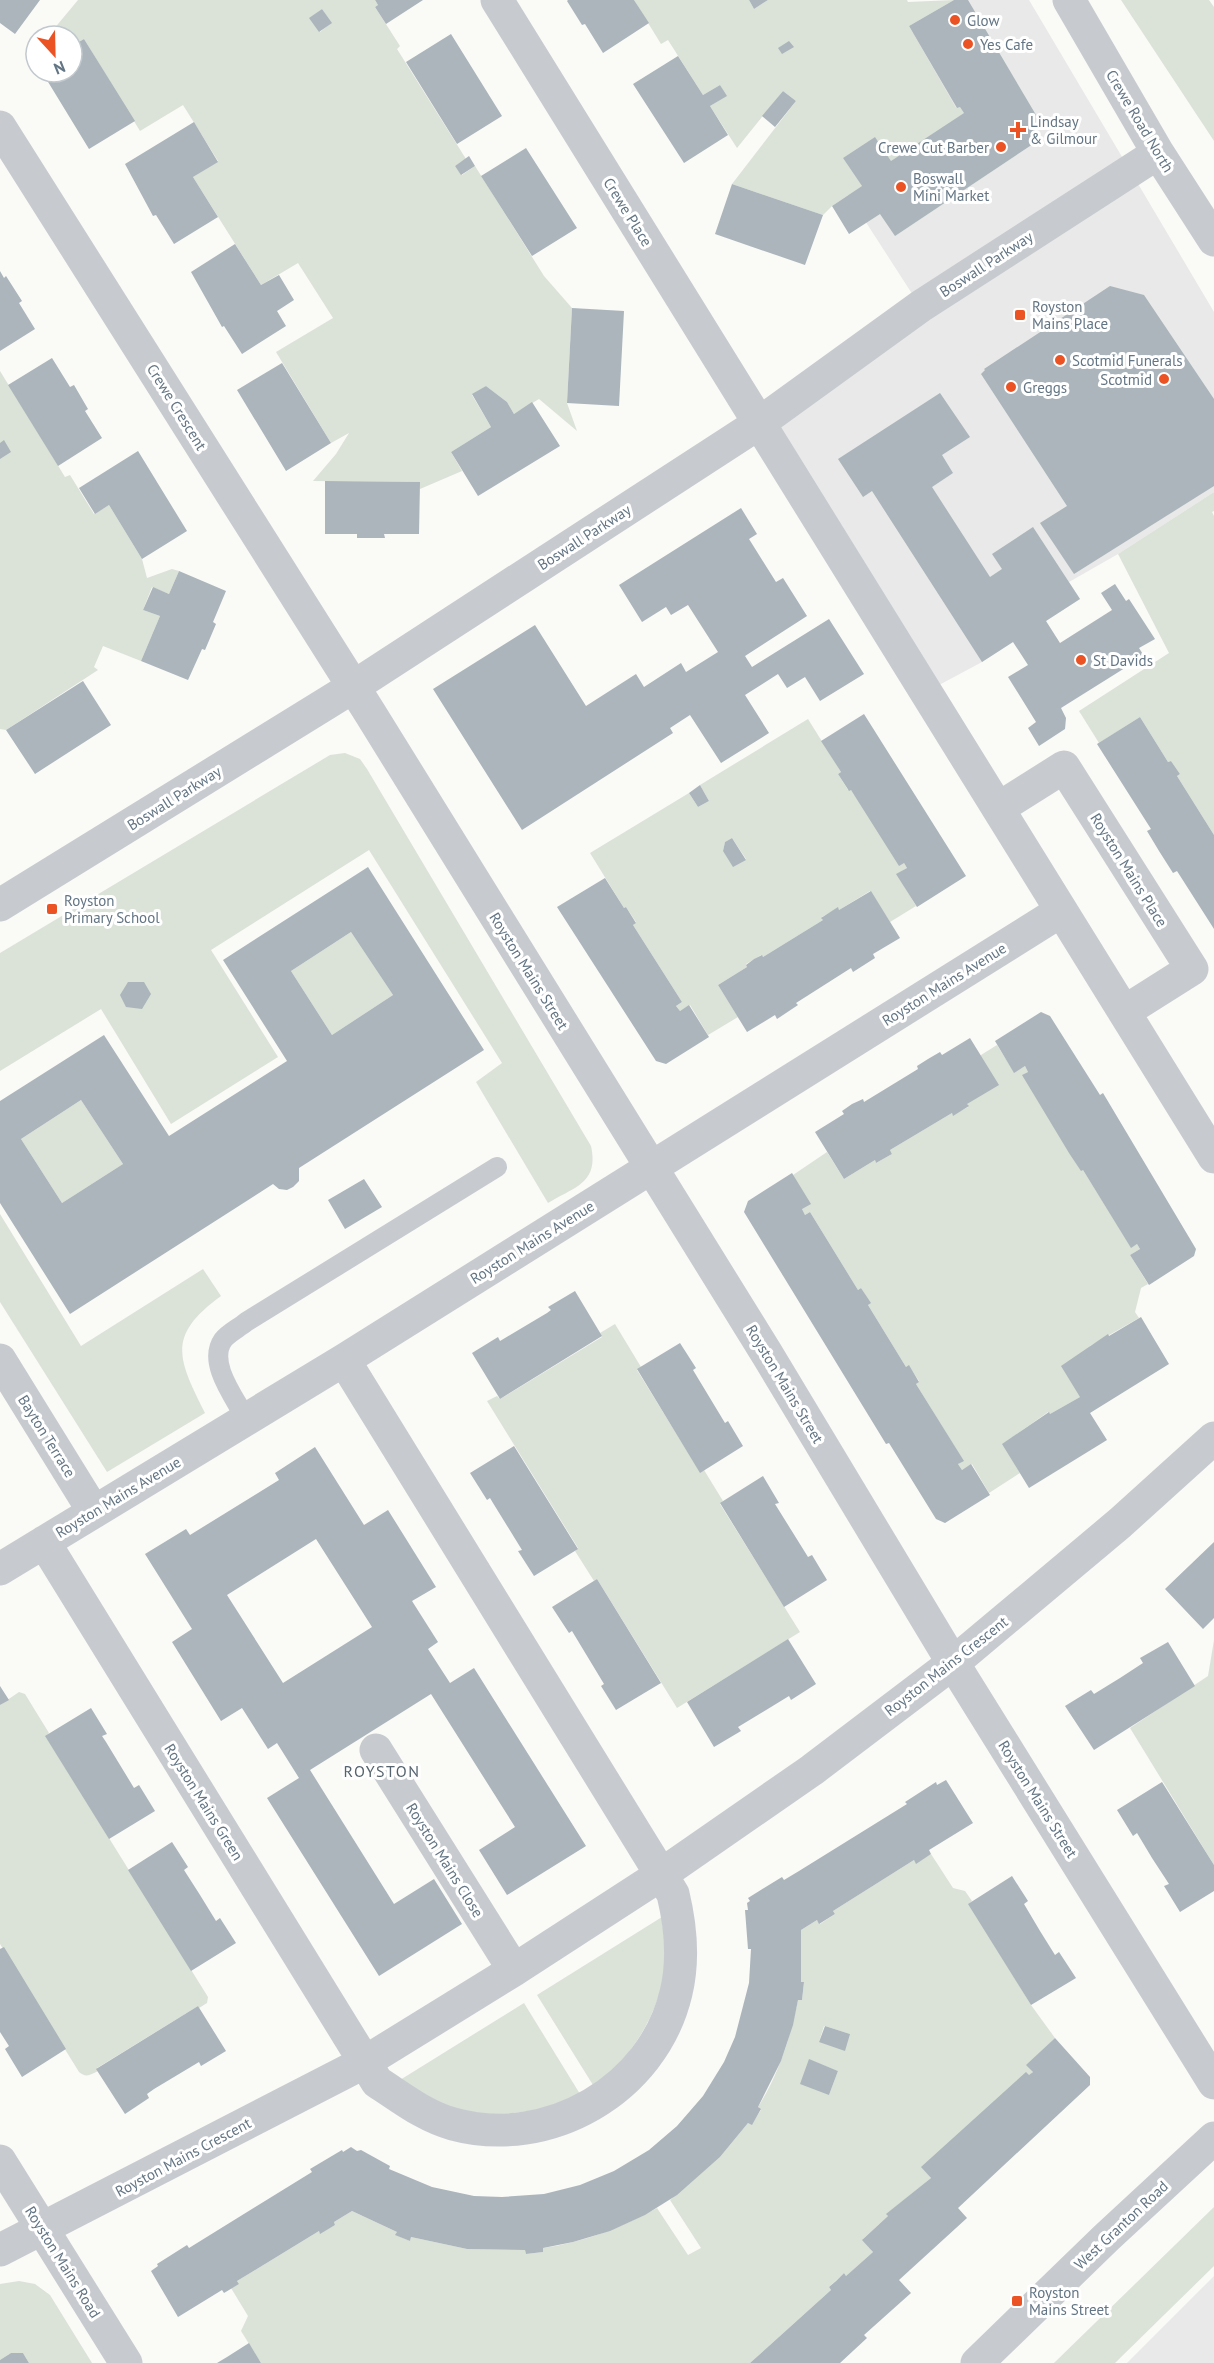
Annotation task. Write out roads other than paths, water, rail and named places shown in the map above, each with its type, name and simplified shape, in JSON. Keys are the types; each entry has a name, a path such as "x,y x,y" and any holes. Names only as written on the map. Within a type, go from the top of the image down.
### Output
{"street":[{"name":"Crewe Place","path":"497,0 758,424"},
{"name":"Crewe Road North","path":"1069,0 1158,153 1214,240"},
{"name":"Crewe Crescent","path":"0,127 353,687"},
{"name":"Boswall Parkway","path":"0,905 353,687 758,424 921,306 1158,153"},
{"path":"758,424 1214,1157"},
{"name":"Royston Mains Street","path":"353,687 1214,2083"},
{"name":"Royston Mains Place","path":"999,808 1064,767 1192,969 1124,1012"},
{"name":"Royston Mains Avenue","path":"0,1569 344,1360 1061,911"},
{"name":"Bayton Terrace","path":"0,1360 94,1512"},
{"path":"344,1360 662,1874 673,1894 679,1919 681,1943 676,1993 663,2030 640,2064 620,2085 595,2103 571,2116 543,2125 506,2130 480,2129 453,2124 424,2114 377,2082 365,2062"},
{"name":"Royston Mains Crescent","path":"0,2250 43,2230 365,2062 514,1971 662,1874 812,1770 953,1663 1120,1523 1214,1438"},
{"name":"Royston Mains Green","path":"44,1542 365,2062"},
{"name":"Royston Mains Close","path":"376,1750 514,1971"},
{"name":"West Granton Road","path":"977,2363 1214,2138"},
{"name":"Royston Mains Road","path":"0,2161 126,2363"}],"lane":[{"path":"246,1419 217,1365 218,1352 224,1339 246,1322 497,1167"}],"place":[{"name":"Glow","path":"955,20"},
{"name":"Yes Cafe","path":"968,44"},
{"name":"Lindsay & Gilmour","path":"1018,130"},
{"name":"Crewe Cut Barber","path":"1001,147"},
{"name":"Boswall Mini Market","path":"901,187"},
{"name":"Royston Mains Place","path":"1020,315"},
{"name":"Scotmid Funerals","path":"1060,360"},
{"name":"Scotmid","path":"1164,379"},
{"name":"Greggs","path":"1011,387"},
{"name":"St Davids","path":"1081,660"},
{"name":"Royston Primary School","path":"52,909"},
{"name":"Royston Mains Street","path":"1017,2301"}],"district":[{"name":"ROYSTON","path":"382,1771"}]}
